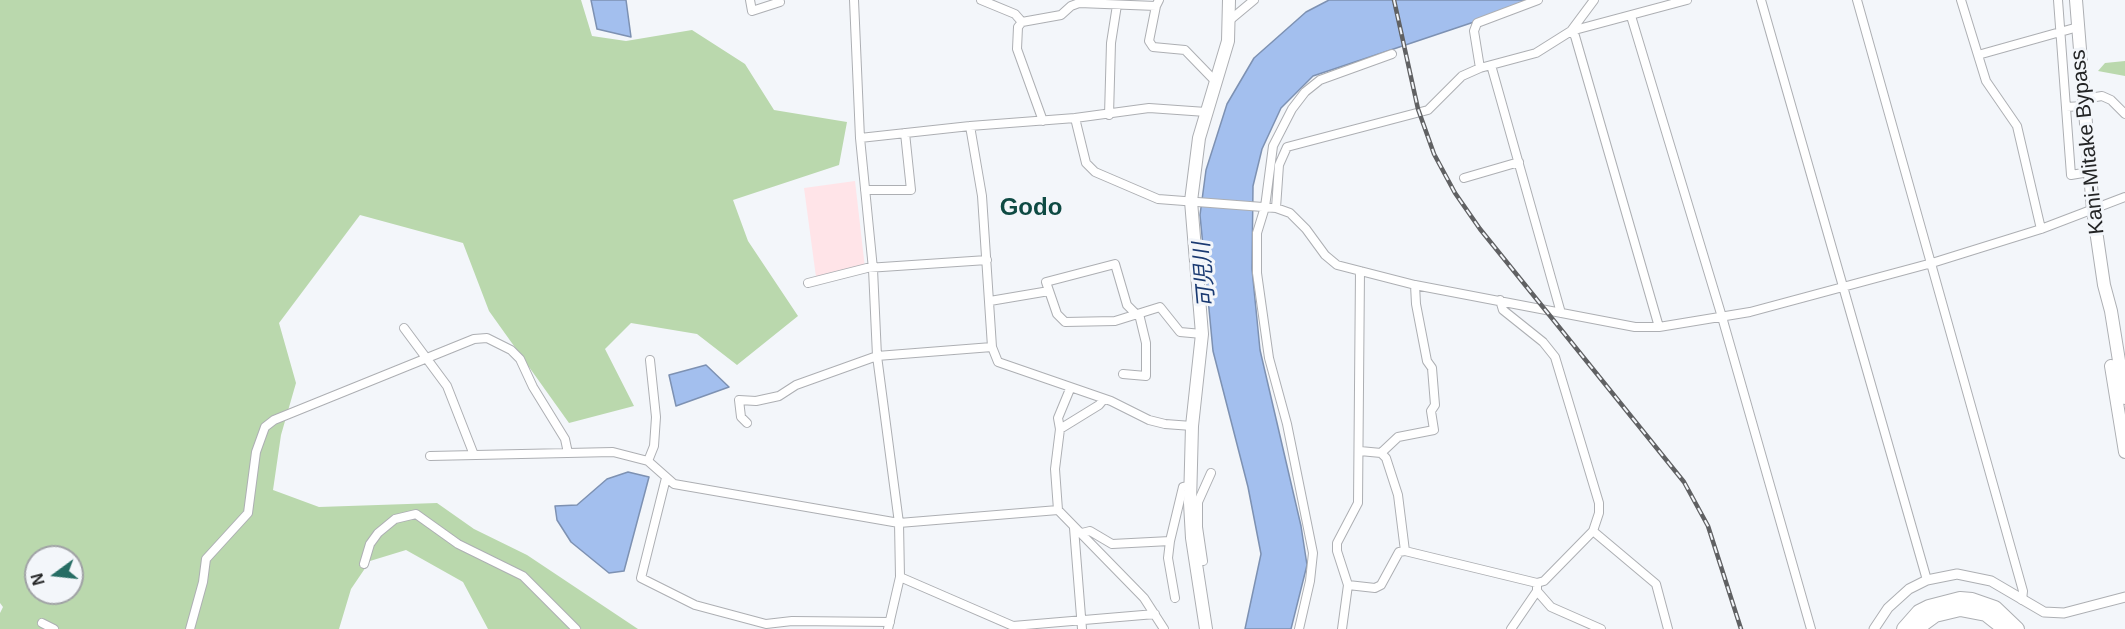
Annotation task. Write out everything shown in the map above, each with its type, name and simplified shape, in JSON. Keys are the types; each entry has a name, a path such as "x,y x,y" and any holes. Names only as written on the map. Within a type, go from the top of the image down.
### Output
{"highway":[{"path":"1206,629 1192,538 1194,503 1189,486 1192,426 1202,334 1195,162 1206,112 1228,41 1229,0"},
{"name":"Kani-Mitake Bypass","path":"2076,0 2093,210 2104,285 2111,311 2125,397"},
{"name":"Kani-Mitake Bypass","path":"2104,285 2103,312 2125,452"},
{"path":"1904,629 1919,612 1960,599 1978,601 1995,608 2017,629"},
{"path":"1916,629 1935,615 1960,609 1986,614 2005,629"}],"street":[{"path":"750,0 752,10 780,3"},
{"path":"666,477 641,578 695,605 766,624 792,621 889,625 900,577 899,523 877,356 873,269 860,138 854,0"},
{"path":"981,0 1015,14 1022,22"},
{"path":"1230,20 1254,0"},
{"path":"1480,68 1474,31 1477,23 1538,0"},
{"path":"1570,32 1594,0"},
{"path":"1275,208 1279,165 1287,147 1428,111 1462,76 1480,68 1536,53 1570,32 1687,0"},
{"path":"1761,0 1927,580"},
{"path":"1857,0 2023,591 2022,600"},
{"path":"1961,0 1986,81 2018,126 2041,229"},
{"path":"2058,0 2071,175 2089,172"},
{"path":"1043,121 1017,49 1018,27 1022,22 1061,15 1071,6 1079,3 1117,5 1157,3 1149,41 1154,47 1185,50 1217,78"},
{"path":"1109,114 1111,43 1117,5"},
{"path":"1631,16 1722,317 1811,629"},
{"path":"1978,55 2078,27"},
{"path":"1570,32 1575,36 1659,327"},
{"path":"1299,629 1310,581 1313,553 1263,319 1256,245 1265,207 1273,146 1283,123 1305,92 1320,80 1392,54"},
{"path":"1491,65 1562,313"},
{"path":"2066,107 2102,96 2111,100 2125,114"},
{"path":"860,138 1075,118 1149,108 1206,112"},
{"path":"1075,118 1086,163 1095,172 1158,199 1275,208 1290,213 1306,229 1325,255 1337,265 1415,285 1635,327 1659,327 1722,317 1932,263 2041,229 2125,197"},
{"path":"970,126 982,196 994,356 1005,367 1104,399 1149,420 1192,426"},
{"path":"865,190 911,190 905,133"},
{"path":"1464,178 1519,162"},
{"path":"808,283 873,269 987,260"},
{"path":"1123,374 1146,376 1146,343 1137,314 1127,305 1115,264 1046,282 1057,314 1065,322 1115,321 1137,314 1160,307 1180,332 1202,334"},
{"path":"1342,629 1348,585 1337,543 1358,503 1360,271"},
{"path":"1381,453 1398,437 1434,430 1431,411 1435,405 1432,368 1427,361 1416,304 1415,285"},
{"path":"990,301 1049,291"},
{"path":"1500,300 1507,314 1543,342 1555,357 1599,502 1593,531 1537,587 1511,629"},
{"path":"404,328 447,386 474,455"},
{"path":"190,629 203,582 206,559 244,521 251,507 256,452 268,423 426,359 487,338 511,350 520,359 533,387 566,439 568,453"},
{"path":"747,423 741,417 739,400 756,401 779,396 796,385 877,356 992,347"},
{"path":"648,461 654,446 656,417 650,360"},
{"path":"1070,389 1058,418 1060,429 1056,462 1058,510 1074,528 1082,533 1155,614 1164,629"},
{"path":"1060,429 1100,405 1104,399"},
{"path":"1359,451 1381,453 1386,458 1398,495 1405,551"},
{"path":"430,456 613,452 648,461 674,484 899,523 1058,510"},
{"path":"1203,561 1194,503 1211,473"},
{"path":"1174,598 1168,558 1170,541 1183,487 1189,486"},
{"path":"364,564 370,544 378,533 395,519 416,513 458,544 523,576 576,629"},
{"path":"1074,528 1082,625"},
{"path":"1082,533 1090,531 1112,544 1170,541"},
{"path":"1593,531 1656,584 1668,629"},
{"path":"1348,585 1375,588 1381,585 1399,552 1405,551 1537,587 1551,607 1601,629"},
{"path":"1874,629 1902,594 1927,580 1957,574 1991,581 2044,612 2064,614 2125,597"},
{"path":"900,577 1013,626 1082,625 1155,614"},
{"path":"42,623 54,629"}],"shaded area":[{"path":"855,181 865,268 816,277 804,188"}],"green space":[{"path":"0,0 581,0 592,36 626,41 692,30 745,64 774,110 847,122 839,165 733,200 748,241 798,316 737,365 697,334 631,323 605,349 634,406 569,423 489,311 463,243 360,215 279,323 296,383 281,435 273,490 319,507 437,503 474,529 527,555 638,629 488,629 463,582 406,550 370,561 351,589 339,629 0,629 0,613 3,607 0,603"},
{"path":"2125,61 2125,76 2098,71 2105,63"}],"water":[{"path":"591,0 626,0 631,37 597,29"},
{"path":"1329,0 1527,0 1477,21 1313,76 1281,108 1262,149 1253,186 1252,269 1260,350 1301,526 1307,565 1291,629 1245,629 1261,554 1248,487 1213,351 1200,215 1206,170 1227,104 1254,58 1306,12"},
{"path":"706,365 729,387 676,406 669,375"},
{"path":"628,472 649,477 624,571 609,573 571,542 557,520 555,506 577,505 607,479"}],"railway":[{"path":"1394,0 1418,109 1434,154 1455,193 1480,229 1684,482 1708,526 1741,629"}],"district":[{"name":"Godo","path":"1031,208"}],"water label":[{"name":"可児川","path":"1205,275"}]}
